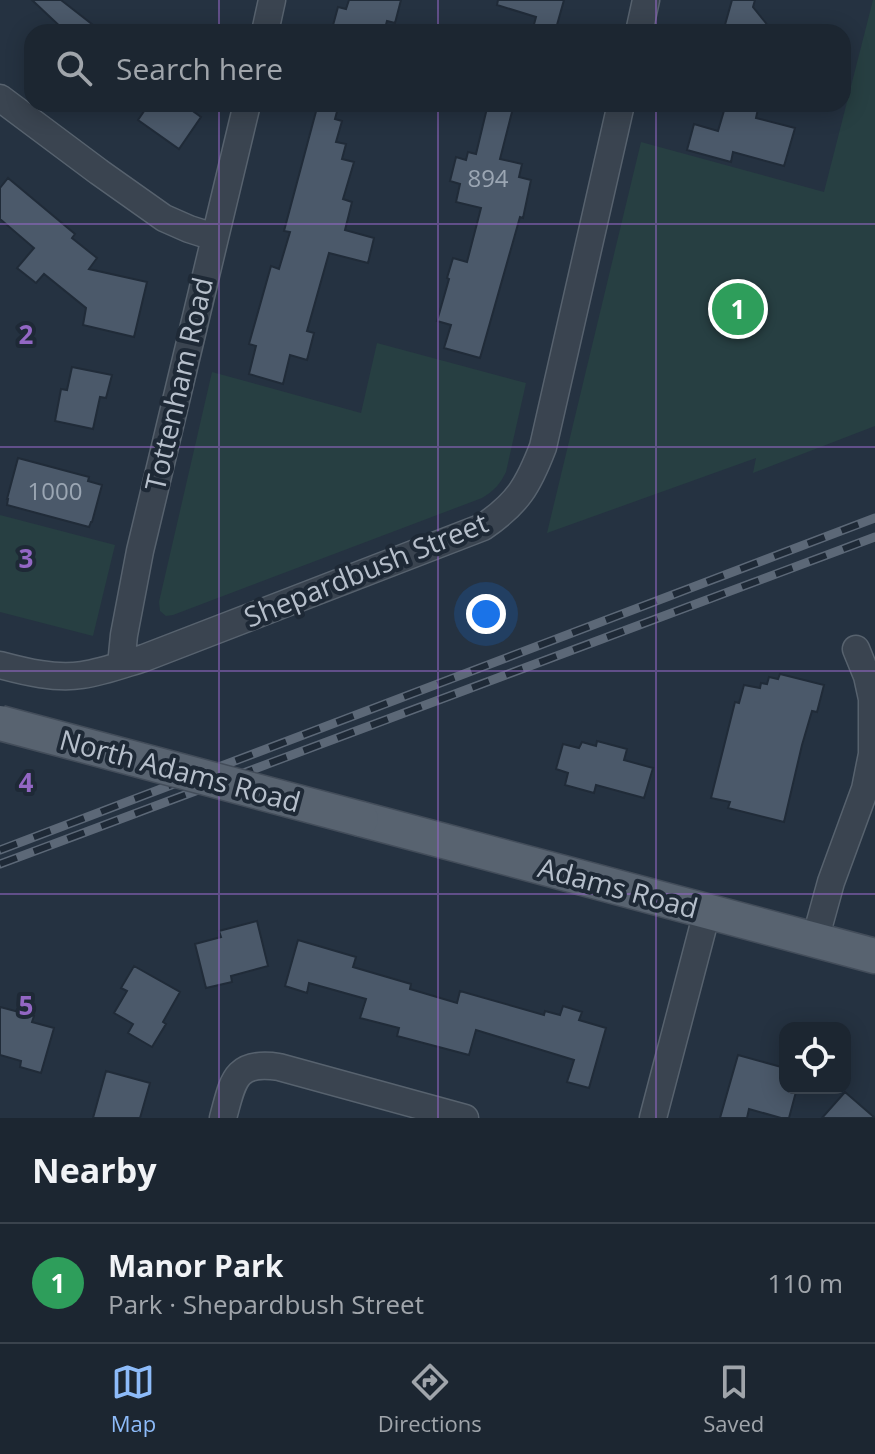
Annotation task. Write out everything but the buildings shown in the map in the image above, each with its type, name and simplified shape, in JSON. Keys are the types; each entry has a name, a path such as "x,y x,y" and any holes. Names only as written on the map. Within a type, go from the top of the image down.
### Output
{"main road":[{"name":"North Adams Road","path":"0,723 361,819"},
{"name":"Adams Road","path":"361,819 875,956"}],"street":[{"path":"267,24 272,0"},
{"path":"641,24 646,0"},
{"path":"0,98 164,218 214,237"},
{"name":"Tottenham Road","path":"121,665 140,551 245,112"},
{"name":"Shepardbush Street","path":"0,665 66,676 94,673 121,665 483,527 505,512 526,487 543,447 619,112"},
{"path":"815,940 831,882 865,789 872,754 872,699 856,649"},
{"path":"653,1118 707,912"},
{"path":"223,1118 237,1076 249,1067 265,1065 465,1118"}],"green space":[{"path":"875,0 875,426 753,473 756,458 547,533 641,142 824,192 844,112 851,112 851,86"},
{"path":"377,343 526,383 506,472 499,484 482,498 166,616 160,611 159,602 212,372 361,413"},
{"path":"0,515 115,545 93,636 0,612"}],"railway":[{"path":"0,850 875,518"},
{"path":"0,864 875,537"}],"place":[{"name":"Manor Park","path":"738,309"}]}
